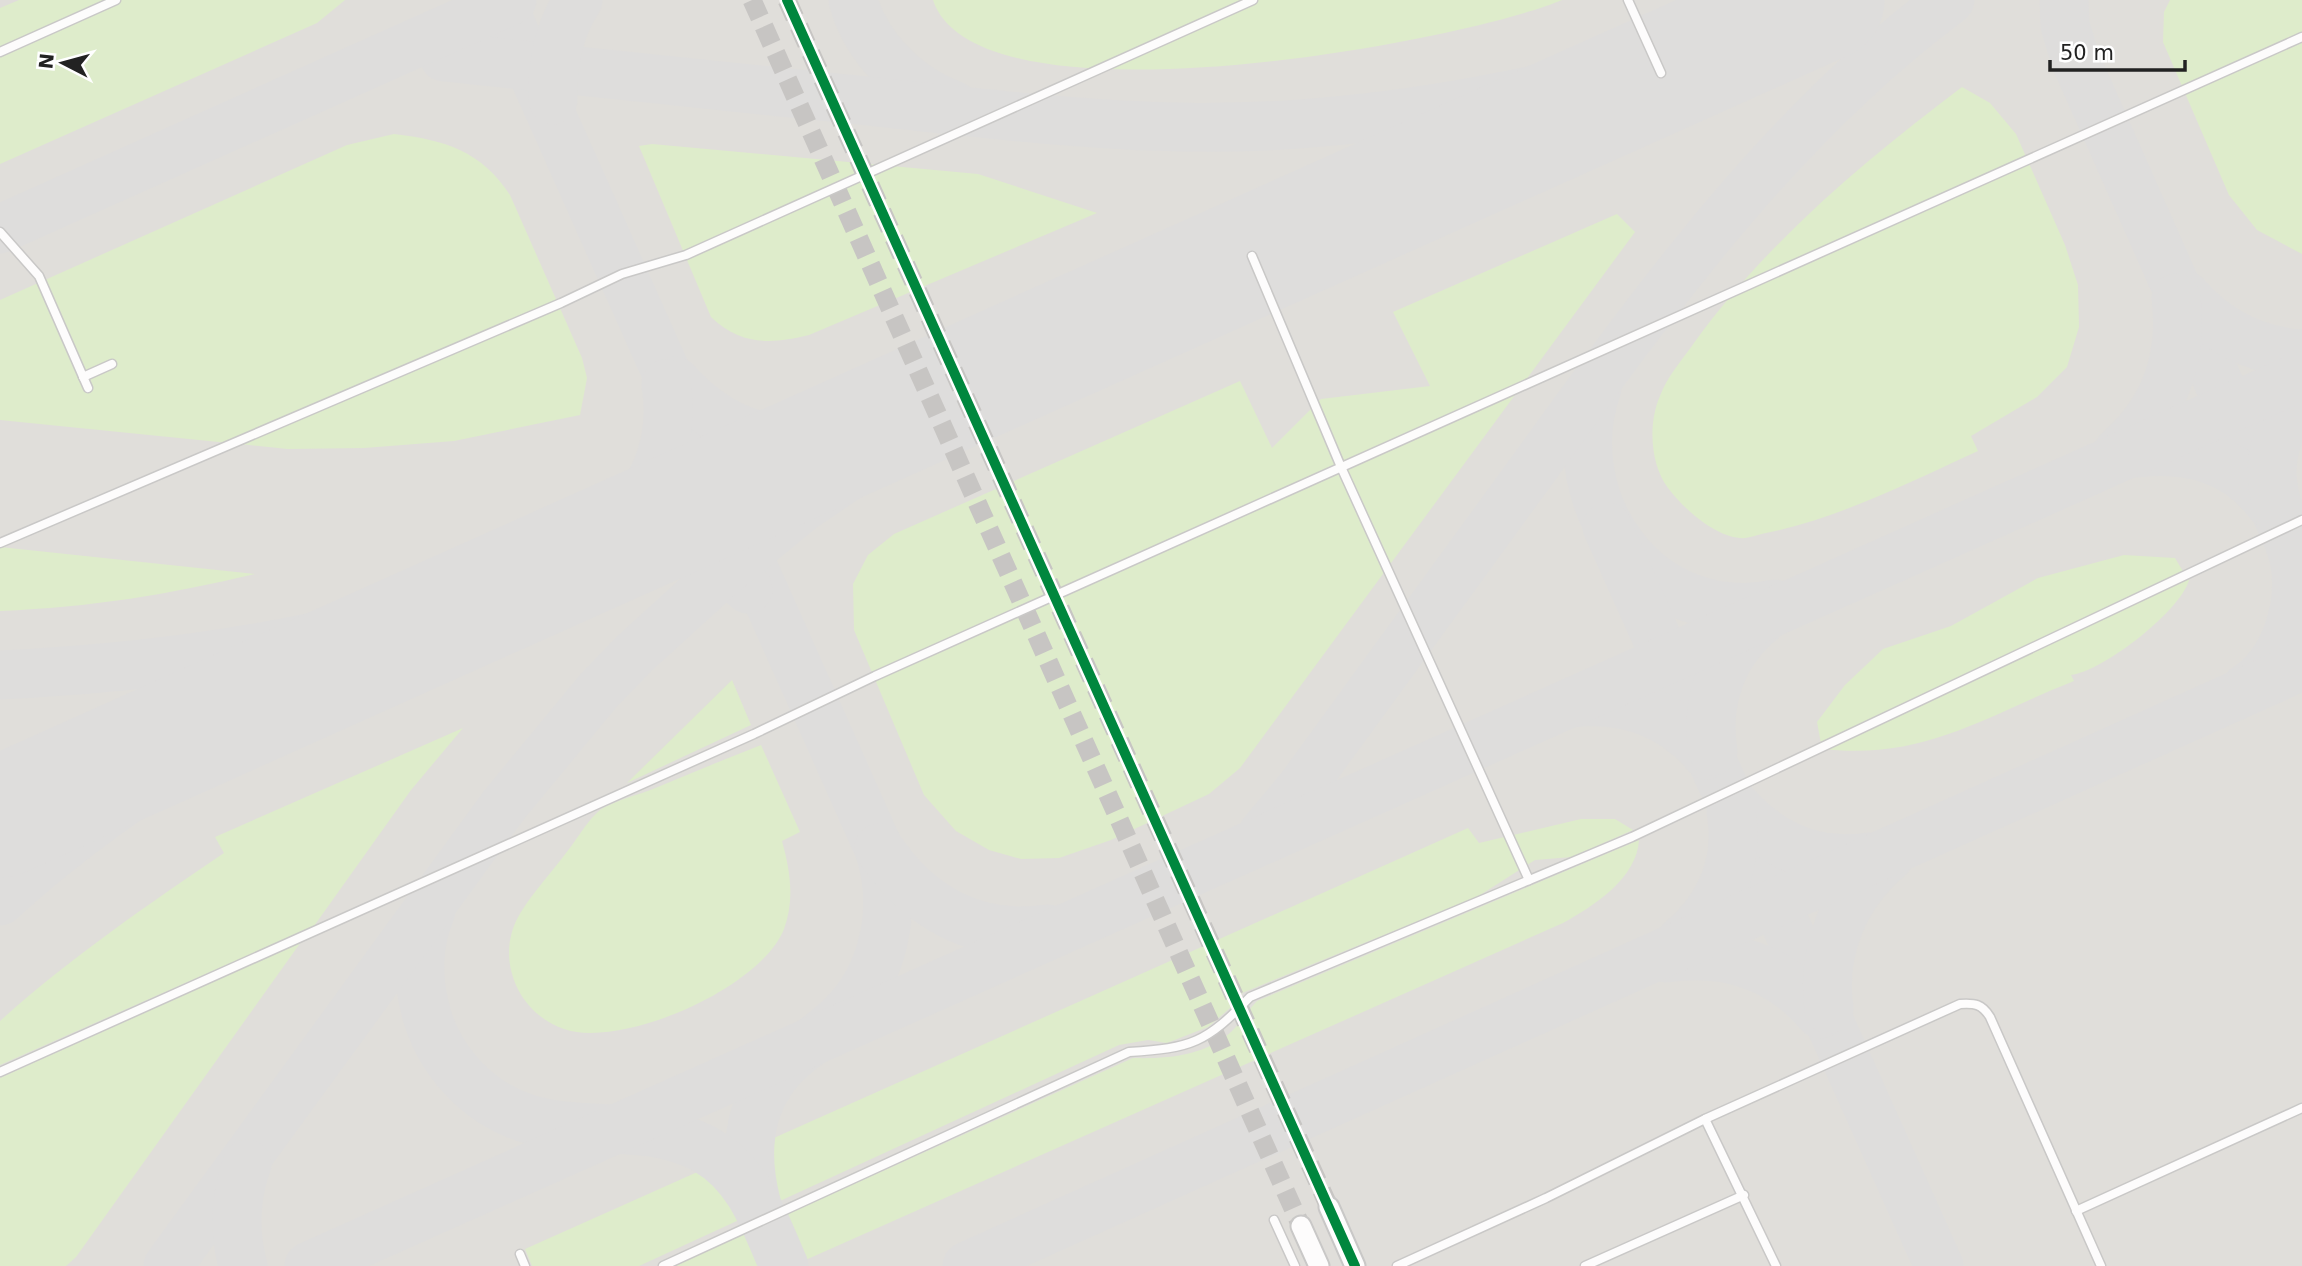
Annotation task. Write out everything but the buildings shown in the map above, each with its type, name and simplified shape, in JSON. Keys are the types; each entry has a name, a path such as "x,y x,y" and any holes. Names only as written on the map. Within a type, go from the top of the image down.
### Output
{"street":[{"path":"1329,1207 1355,1266"},
{"path":"1301,1226 1319,1266"}],"lane":[{"path":"0,52 116,0"},
{"path":"0,543 548,309 622,274 686,255 1253,0"},
{"path":"1629,0 1661,73"},
{"path":"0,1072 754,734 888,670 2302,37"},
{"path":"0,232 39,276 88,388"},
{"path":"1252,256 1341,467 1529,880"},
{"path":"83,377 111,364"},
{"path":"663,1266 1129,1052 1185,1046 1219,1029 1251,998 1632,837 2302,520"},
{"path":"1399,1265 1546,1198 1706,1119 1960,1004 1974,1003 1984,1007 1990,1017 2101,1266"},
{"path":"2077,1211 2302,1108"},
{"path":"1706,1119 1776,1266"},
{"path":"1585,1266 1744,1195"},
{"path":"1274,1220 1295,1266"},
{"path":"520,1254 525,1266"}],"shaded area":[{"path":"0,0 2302,0 2302,1266 0,1266"}],"green space":[{"path":"19,0 345,0 317,23 0,164 0,8"},
{"path":"933,0 1562,0 1508,18 1331,54 1227,66 1125,70 1036,62 969,40"},
{"path":"2170,0 2302,0 2302,254 2257,230 2229,195 2163,42 2164,12"},
{"path":"1962,87 1990,103 2016,134 2065,245 2078,285 2079,327 2067,367 2037,397 1971,436 1978,451 1901,487 1821,518 1750,537 1730,536 1710,527 1674,496 1657,467 1653,443 1654,418 1667,382 1722,306 1752,271 1818,205 1889,144"},
{"path":"394,134 430,140 460,150 487,168 510,195 582,358 587,378 580,415 454,441 364,448 288,449 0,420 0,300 347,145"},
{"path":"652,144 978,174 1097,213 809,335 782,340 757,340 734,333 711,317 639,146"},
{"path":"1617,214 1635,232 1240,768 1209,794 1111,840 1059,858 1021,859 989,850 956,831 924,795 854,630 853,584 868,555 894,534 1240,381 1272,448 1321,399 1430,386 1393,312"},
{"path":"0,547 255,574 129,599 0,611"},
{"path":"2124,555 2175,558 2184,573 2190,576 2174,605 2159,621 2121,651 2102,663 2071,675 2074,681 1952,733 1892,748 1859,751 1822,749 1817,722 1845,685 1883,649 1951,626 2038,578"},
{"path":"732,680 751,725 627,783"},
{"path":"463,728 411,790 314,926 0,1065 0,1021 81,954 224,853 215,837"},
{"path":"761,745 800,832 782,841 789,874 789,907 784,929 770,951 748,972 720,992 653,1022 620,1030 589,1033 564,1029 534,1010 522,997 514,981 509,947 513,929 531,897 593,817 615,802"},
{"path":"1581,819 1615,819 1633,830 1572,857 1535,860 1477,897 1242,993 1237,1002 1208,1027 1167,1043 1148,1040 1119,1045 639,1266 532,1266 525,1249 1468,828 1479,843"},
{"path":"1639,840 1631,867 1612,889 1563,923 792,1266 672,1266 1133,1058 1186,1054 1210,1046 1232,1031 1257,1001"},
{"path":"301,942 76,1257 66,1266 0,1266 0,1078"}],"taxiway":[{"path":"500,0 878,847 884,869 887,892 884,939 867,983 855,1002 839,1019 784,1065 761,1098 750,1142 756,1202"},
{"path":"0,229 512,0"},
{"path":"553,100 558,48 578,0"},
{"path":"853,0 868,34 891,64 920,88 953,105"},
{"path":"1263,833 1300,789 1593,386 1684,266 1782,152 1835,98 1891,47 1950,0"},
{"path":"2064,0 2065,25 2075,59 2302,571"},
{"path":"444,57 1063,121 1142,126 1251,127 1391,115 1461,104 1599,76 1735,40"},
{"path":"2185,295 2209,319 2237,336 2268,348 2302,354"},
{"path":"2118,452 2148,419 2167,382 2176,342 2176,298"},
{"path":"168,1266 504,805 599,690 635,653 725,571 802,508 951,407 1096,326"},
{"path":"309,1266 2302,376"},
{"path":"675,381 712,414 753,434 797,441 847,437"},
{"path":"607,541 636,506 656,470 667,429 666,384"},
{"path":"1597,388 1588,431 1590,474 1603,514 1624,549 1653,577 1689,597 1730,607 1775,604"},
{"path":"2246,688 2271,665 2293,616 2296,599 2295,564 2276,499 2272,464 2280,431 2302,391"},
{"path":"2138,453 2175,452 2211,460 2242,476 2257,488 2269,503"},
{"path":"0,675 111,667 222,654 331,633 467,595 663,520"},
{"path":"1607,527 1939,1266"},
{"path":"611,550 648,547 684,553 718,567 748,589"},
{"path":"1713,751 1712,714 1720,679 1736,647 1762,620"},
{"path":"0,901 43,864 133,795 229,734 376,648"},
{"path":"967,1266 2302,666"},
{"path":"1573,703 1611,703 1647,711 1679,729 1707,755"},
{"path":"1737,807 1765,832 1796,850 1831,858 1869,857"},
{"path":"1682,940 1707,914 1724,883 1732,849 1731,812"},
{"path":"879,848 912,887 951,915 973,924 997,929 1048,929"},
{"path":"1829,1009 1829,966 1839,925 1860,888 1889,857"},
{"path":"431,911 421,951 420,978 424,1006 440,1046 471,1086 499,1107 528,1119 558,1125 647,1132 677,1138 706,1150 721,1160 745,1186 763,1217 784,1266"},
{"path":"1666,958 1710,956 1750,965 1788,984 1820,1014"},
{"path":"243,1266 237,1215 247,1164"}],"runway":[{"path":"0,817 1824,0"}],"tunnel":[{"path":"752,0 1301,1226"},
{"path":"787,0 1329,1207"}],"cycle path":[{"path":"787,0 1355,1266"}]}
